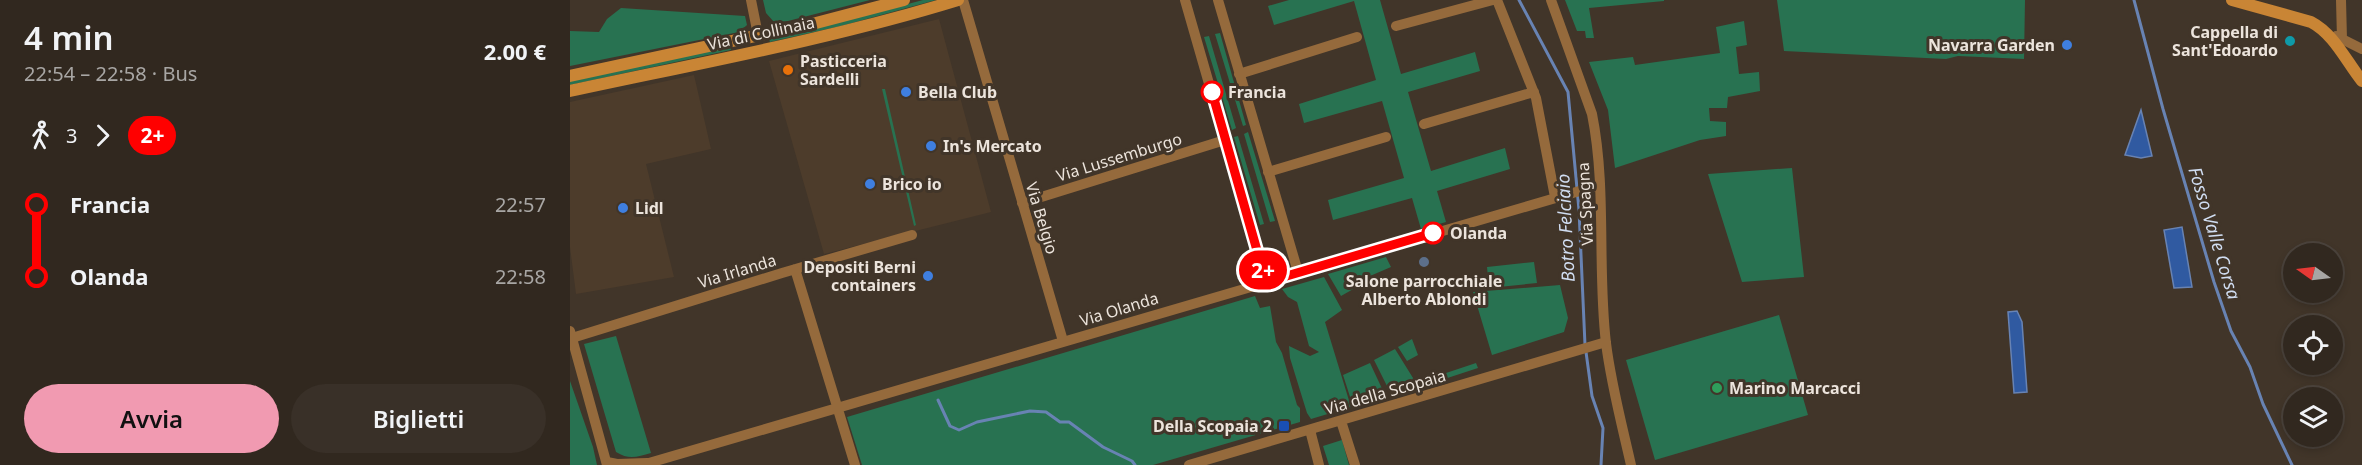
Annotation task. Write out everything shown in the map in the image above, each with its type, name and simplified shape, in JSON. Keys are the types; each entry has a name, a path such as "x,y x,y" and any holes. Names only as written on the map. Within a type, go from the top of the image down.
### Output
{"street":[{"path":"751,0 758,35"},
{"name":"Via di Collinaia","path":"570,76 816,23 904,0"},
{"name":"Via di Collinaia","path":"570,91 819,38 958,0"},
{"name":"Via Belgio","path":"963,0 1063,341"},
{"path":"1185,0 1266,282"},
{"path":"1218,0 1298,272"},
{"path":"1396,26 1495,0 1534,92 1557,196"},
{"name":"Via Spagna","path":"1551,0 1592,114 1600,185 1606,342 1631,465"},
{"path":"2232,0 2311,22 2362,49"},
{"path":"2342,0 2342,39"},
{"path":"2327,32 2339,52 2362,81"},
{"path":"1239,74 1357,37"},
{"path":"1424,124 1534,92"},
{"path":"1268,172 1386,137"},
{"name":"Via Lussemburgo","path":"1022,203 1225,140"},
{"name":"Via Olanda","path":"607,463 644,464 1600,185"},
{"name":"Via Irlanda","path":"571,335 912,235"},
{"path":"795,269 855,465"},
{"path":"571,335 607,463"},
{"name":"Via della Scopaia","path":"1189,465 1606,342"},
{"path":"1341,421 1355,465"},
{"path":"1310,430 1319,465"}],"shaded area":[{"path":"939,19 991,212 824,254 769,61"},
{"path":"694,75 711,149 646,164 674,277 576,294 570,247 570,102"}],"green space":[{"path":"763,0 870,0 788,21 774,22 766,13"},
{"path":"923,0 936,0 841,26 770,42 768,38 840,22"},
{"path":"1289,0 1380,0 1401,74 1475,52 1480,71 1408,92 1431,171 1505,148 1510,169 1437,191 1446,222 1421,229 1412,198 1333,220 1328,200 1404,178 1382,101 1304,123 1299,104 1376,80 1354,1 1274,25 1268,6"},
{"path":"1565,0 1664,1 1589,8 1594,38 1586,38 1585,31 1577,31"},
{"path":"1777,0 2025,0 2024,59 1958,56 1946,59 1784,51"},
{"path":"621,8 745,16 747,25 739,32 570,66 570,31 599,32 607,19"},
{"path":"1744,21 1747,45 1736,47 1739,74 1759,72 1760,91 1728,97 1727,108 1709,108 1710,121 1726,122 1726,136 1700,140 1615,168 1608,110 1589,62 1633,57 1635,65 1720,53 1716,27"},
{"path":"1220,33 1246,125 1243,126 1215,34"},
{"path":"1209,36 1236,128 1232,130 1204,37"},
{"path":"730,47 731,50 570,85 570,81"},
{"path":"882,89 885,89 916,225 914,226"},
{"path":"1248,132 1275,221 1270,222 1244,134"},
{"path":"1238,136 1264,224 1260,225 1234,137"},
{"path":"1792,168 1804,277 1742,282 1708,174"},
{"path":"1386,257 1391,267 1370,276 1371,279 1341,296 1328,274"},
{"path":"1534,262 1537,283 1489,288 1487,267"},
{"path":"1324,277 1342,310 1325,322 1351,407 1311,419 1307,413 1290,358 1289,346 1310,356 1319,352 1309,346 1297,302 1288,297 1282,289"},
{"path":"1560,285 1568,318 1564,332 1492,355 1473,292"},
{"path":"1255,296 1260,308 1270,306 1276,342 1282,353 1297,405 1300,408 1300,422 1153,465 862,465 847,417"},
{"name":"Marino Marcacci","path":"1779,315 1808,415 1655,460 1626,360"},
{"path":"616,336 651,453 637,457 629,457 616,452 584,344"},
{"path":"1412,339 1418,355 1407,361 1398,347"},
{"path":"1395,349 1418,386 1391,394 1374,360"},
{"path":"1370,363 1385,395 1353,406 1343,375"},
{"path":"1476,363 1478,368 1423,386 1422,381"},
{"path":"570,381 593,447 597,465 570,465"},
{"path":"1342,440 1349,465 1329,465 1323,446"}],"water":[{"path":"2141,110 2152,156 2141,158 2125,155"},
{"path":"2182,227 2192,287 2174,288 2164,230"},
{"path":"2017,311 2022,322 2027,392 2014,393 2008,312"}],"waterway":[{"name":"Botro Felciaio","path":"1519,0 1568,92 1579,210 1585,345"},
{"name":"Fosso Valle Corsa","path":"2134,0 2163,109 2214,282 2231,331 2250,367 2263,404 2292,465"},
{"name":"Botro Felciaio","path":"1586,352 1592,396 1603,428 1601,465"},
{"path":"938,400 950,426 959,430 977,422 1030,411 1046,412 1060,422 1069,422 1103,447 1132,461 1135,465"}],"bus line":[{"name":"2+","path":"1212,92 1266,282 1433,233"}],"place":[{"name":"Cappella di Sant'Edoardo","path":"2290,41"},
{"name":"Navarra Garden","path":"2067,45"},
{"name":"Pasticceria Sardelli","path":"788,70"},
{"name":"Bella Club","path":"906,92"},
{"name":"Francia","path":"1212,92"},
{"name":"In's Mercato","path":"931,146"},
{"name":"Brico io","path":"870,184"},
{"name":"Lidl","path":"623,208"},
{"name":"Olanda","path":"1433,233"},
{"name":"Salone parrocchiale Alberto Ablondi","path":"1424,262"},
{"name":"Depositi Berni containers","path":"928,276"},
{"name":"Marino Marcacci","path":"1717,388"},
{"name":"Della Scopaia 2","path":"1284,426"}]}
